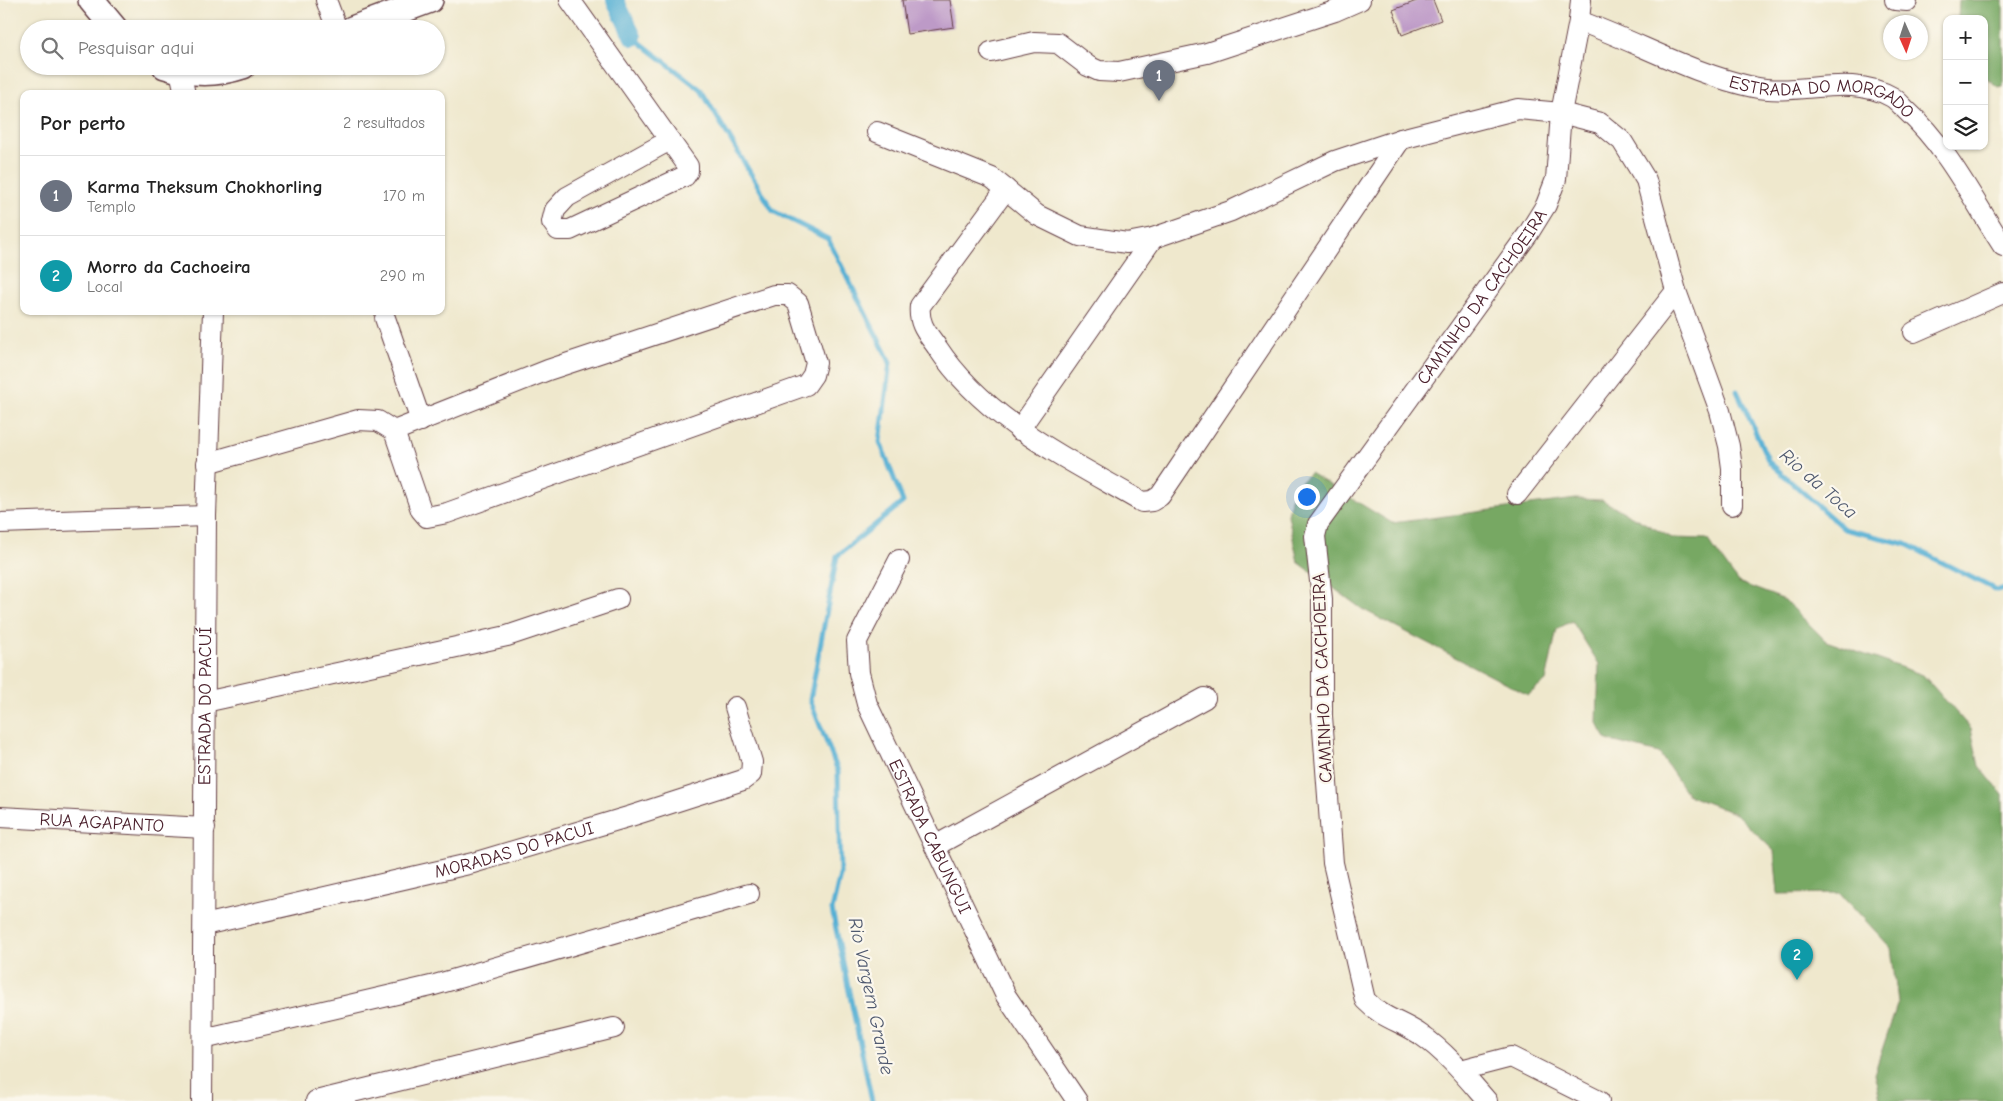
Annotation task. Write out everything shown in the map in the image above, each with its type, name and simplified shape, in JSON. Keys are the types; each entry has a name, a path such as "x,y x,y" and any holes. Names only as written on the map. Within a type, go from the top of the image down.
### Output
{"main road":[{"path":"91,0 108,20"},
{"path":"376,20 430,0"},
{"path":"177,77 195,75"}],"street":[{"path":"326,0 334,20"},
{"path":"570,0 670,140 688,166 688,171 685,176 570,230 558,230 552,222 555,210 567,198 670,140"},
{"path":"991,52 1034,42 1058,43 1099,71 1119,72 1207,53 1335,12 1360,0"},
{"name":"CAMINHO DA CACHOEIRA","path":"1486,1101 1461,1070 1421,1035 1375,1011 1365,1000 1333,863 1322,716 1322,599 1315,536 1318,524 1528,234 1546,204 1556,179 1561,113 1579,22 1581,0"},
{"name":"ESTRADA DO MORGADO","path":"1579,22 1606,31 1715,77 1755,88 1796,89 1851,86 1872,89 1893,98 1919,122 1944,154 2003,246"},
{"path":"877,132 992,178 1037,215 1080,236 1127,243 1153,238 1230,212 1335,161 1401,139 1518,108 1561,113 1600,123 1622,141 1646,180 1676,291 1720,411 1729,446 1732,468 1732,504"},
{"path":"1006,189 920,306 919,317 924,329 944,358 971,389 1019,430 1142,502 1152,501 1160,496 1401,139"},
{"path":"1019,430 1153,238"},
{"path":"1517,494 1676,291"},
{"path":"1914,332 2003,293"},
{"path":"207,462 358,420 378,422 394,431 421,510 428,517 447,514 806,385 813,375 816,363 798,303 788,296 774,295 548,370 394,431"},
{"name":"ESTRADA DO PACUÍ","path":"202,1101 206,516 213,315"},
{"path":"385,318 421,420"},
{"path":"0,522 206,516"},
{"name":"ESTRADA CABUNGUI","path":"898,560 857,641 859,673 867,704 1006,996 1077,1101"},
{"path":"205,702 507,636 618,599"},
{"path":"935,846 1205,698"},
{"name":"MORADAS DO PACUI","path":"204,925 473,863 631,816 743,780 751,774 752,762 735,706"},
{"name":"RUA AGAPANTO","path":"0,817 205,828"},
{"path":"202,1039 431,986 749,894"},
{"path":"316,1101 614,1028"},
{"path":"1461,1070 1511,1057 1599,1101"}],"green space":[{"path":"1959,0 2003,0 2003,86 1998,87 1988,79 1988,15 1958,15"},
{"path":"1310,473 1392,523 1576,499 1602,500 1672,538 1707,539 1738,582 1785,600 1826,641 1923,675 1971,729 1979,766 2003,795 2003,1101 1881,1101 1874,1074 1898,1002 1891,948 1840,893 1778,894 1774,851 1736,814 1688,795 1659,753 1607,740 1597,723 1599,664 1572,621 1557,629 1546,681 1528,695 1362,609 1298,562 1288,515 1293,489"}],"building":[{"path":"902,0 950,0 954,27 907,34"},
{"path":"1419,0 1433,0 1441,20 1402,35 1393,10"}],"waterway":[{"name":"Rio Vargem Grande","path":"615,0 633,37"},
{"name":"Rio Vargem Grande","path":"633,37 701,90 773,211 828,239 890,362 880,442 903,502 837,556 810,700 838,771 840,875 832,910 872,1101"},
{"name":"Rio da Toca","path":"1737,391 1769,462 1844,529 1906,544 1996,590 2003,589"}],"place":[{"name":"Karma Theksum Chokhorling","path":"1159,101"},
{"name":"Morro da Cachoeira","path":"1797,980"}]}
